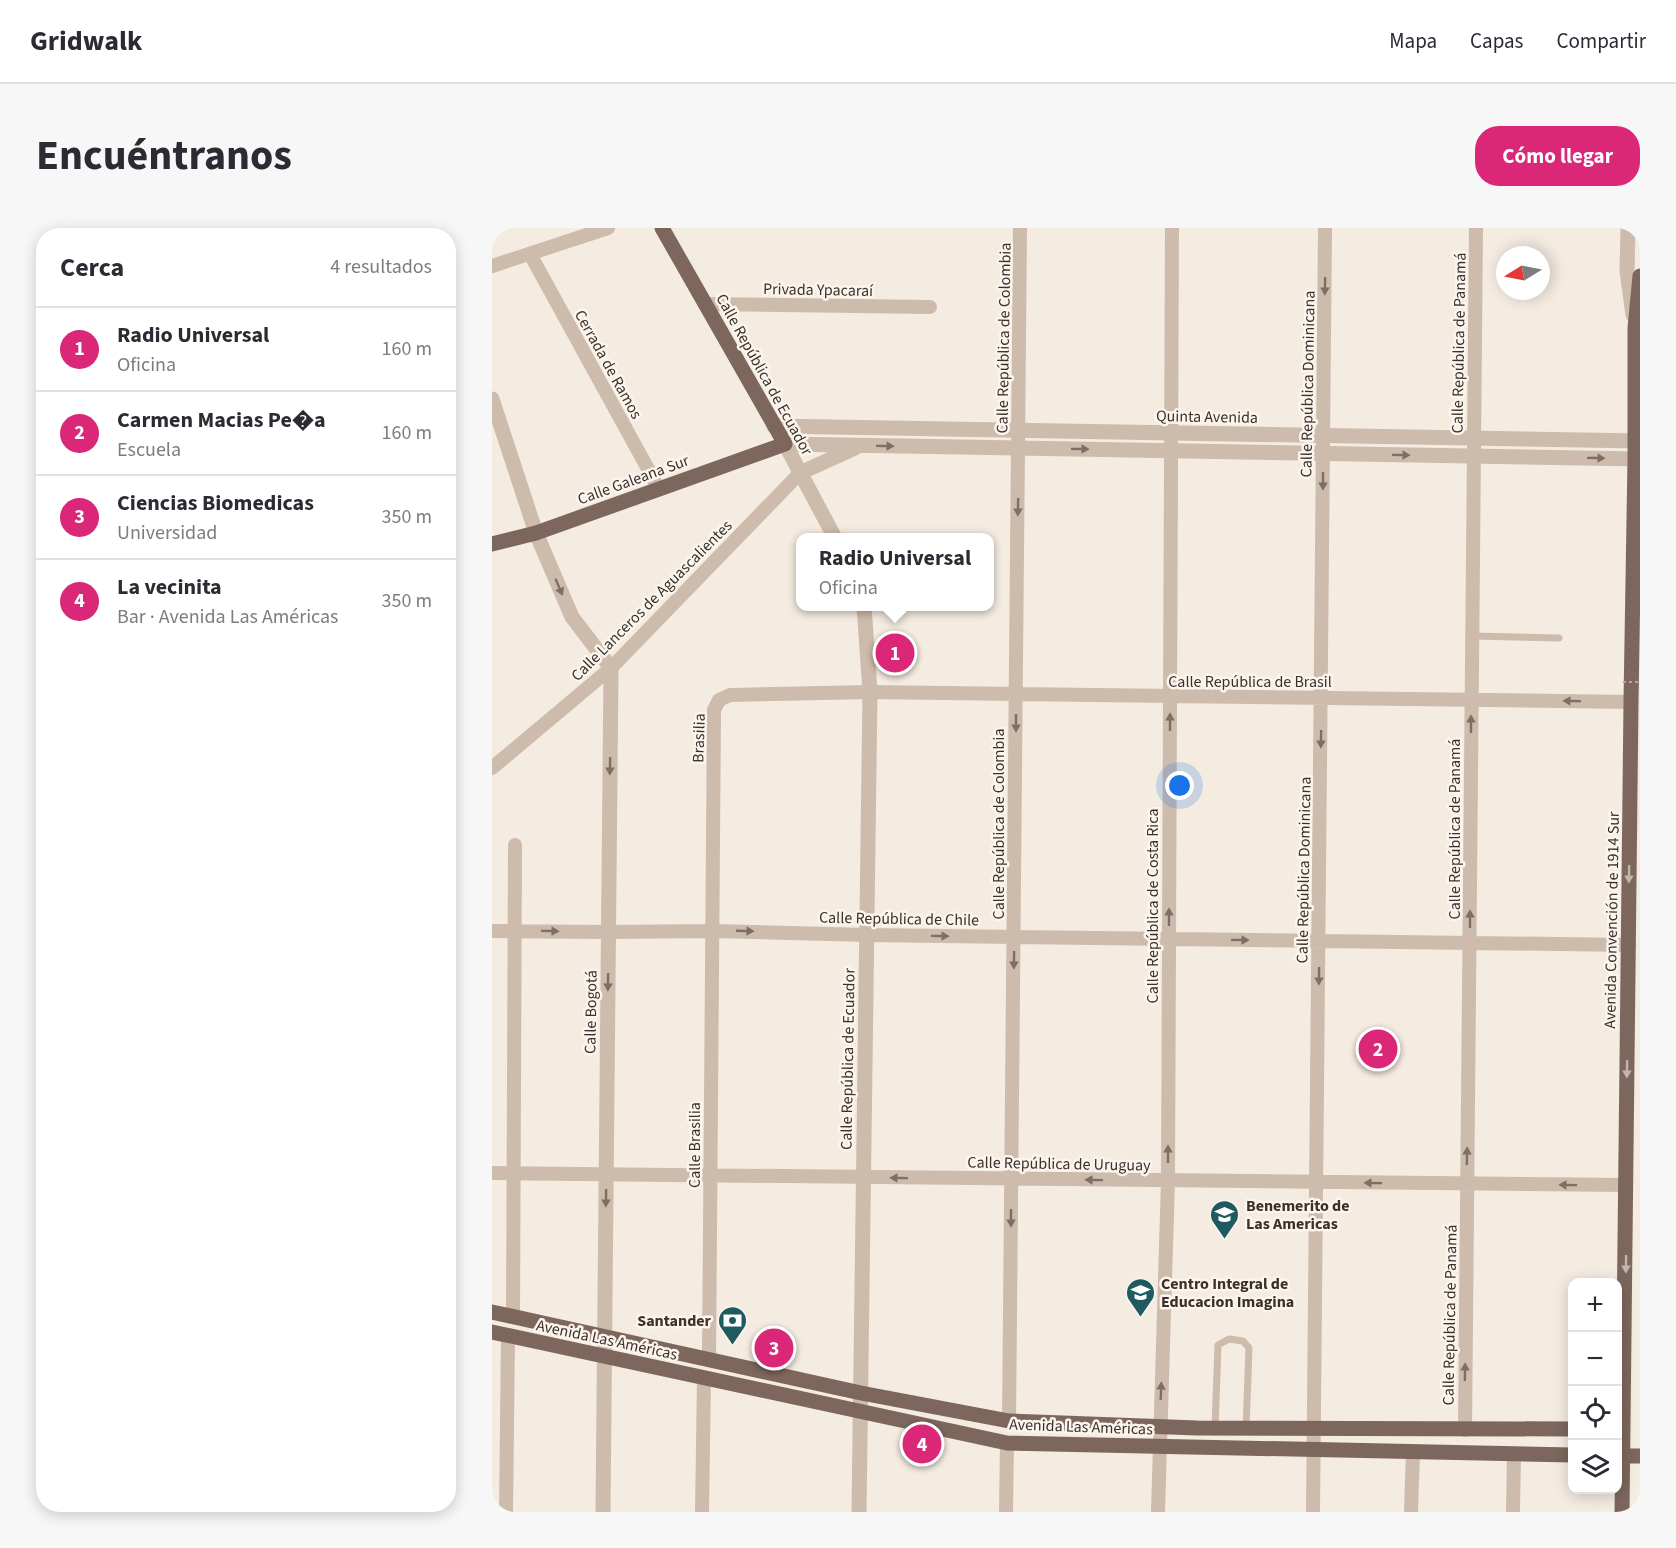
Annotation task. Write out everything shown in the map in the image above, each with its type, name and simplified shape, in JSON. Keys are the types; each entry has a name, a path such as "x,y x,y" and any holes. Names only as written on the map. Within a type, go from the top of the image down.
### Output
{"main road":[{"name":"Calle República de Ecuador","path":"662,228 785,444"},
{"name":"Avenida Convención de 1914 Sur","path":"1622,1386 1631,702 1638,459 1635,328 1640,276"},
{"name":"Calle Galeana Sur","path":"492,544 536,533 785,444"},
{"name":"Avenida Las Américas","path":"492,1312 861,1393 1009,1421 1246,1429 1568,1430"},
{"name":"Avenida Las Américas","path":"492,1332 1007,1443 1568,1455"},
{"path":"1622,1429 1640,1429"},
{"path":"1622,1456 1640,1456"},
{"name":"Avenida Convención de 1914 Sur","path":"1621,1494 1622,1512"}],"street":[{"path":"492,266 608,228"},
{"name":"Calle República de Colombia","path":"1009,1421 1020,228"},
{"name":"Calle República de Costa Rica","path":"1158,1512 1168,1180 1172,228"},
{"name":"Calle República Dominicana","path":"1313,1512 1325,228"},
{"name":"Calle República de Panamá","path":"1465,1430 1476,228"},
{"name":"Avenida Convención de 1914 Sur","path":"1628,228 1627,271 1635,328"},
{"name":"Cerrada de Ramos","path":"530,254 659,489"},
{"name":"Privada Ypacaraí","path":"705,304 930,306"},
{"path":"492,399 536,533 572,617 611,668"},
{"name":"Quinta Avenida","path":"774,426 1638,441"},
{"path":"785,444 1638,459"},
{"name":"Calle República de Ecuador","path":"785,444 833,533"},
{"path":"800,473 859,446"},
{"name":"Calle Lanceros de Aguascalientes","path":"492,768 611,668 800,473"},
{"name":"Calle República de Ecuador","path":"859,1512 870,692 864,611"},
{"name":"Calle Bogotá","path":"603,1512 611,668"},
{"name":"Calle República de Brasil","path":"870,692 1631,702"},
{"name":"Brasilia","path":"712,931 714,710 719,700 730,695 870,692"},
{"path":"513,1317 515,845"},
{"name":"Calle República de Chile","path":"492,931 712,931 1629,945"},
{"name":"Calle Brasilia","path":"709,1360 712,931"},
{"name":"Calle República de Uruguay","path":"492,1173 1626,1185"},
{"path":"506,1512 508,1336"},
{"path":"702,1512 704,1378"},
{"path":"1006,1512 1007,1443"},
{"path":"492,1447 507,1451"},
{"path":"1411,1512 1413,1452"},
{"path":"1513,1512 1514,1454"}],"lane":[{"path":"1472,636 1559,638"},
{"path":"1215,1428 1218,1345 1229,1339 1243,1341 1249,1348 1246,1429"}],"path":[{"path":"1623,682 1640,682"}],"place":[{"name":"Radio Universal","path":"895,653"},
{"name":"Carmen Macias Pe�a","path":"1378,1049"},
{"name":"Benemerito de Las Americas","path":"1225,1240"},
{"name":"Centro Integral de Educacion Imagina","path":"1140,1318"},
{"name":"Santander","path":"732,1346"},
{"name":"Ciencias Biomedicas","path":"774,1348"},
{"name":"La vecinita","path":"922,1444"}]}
